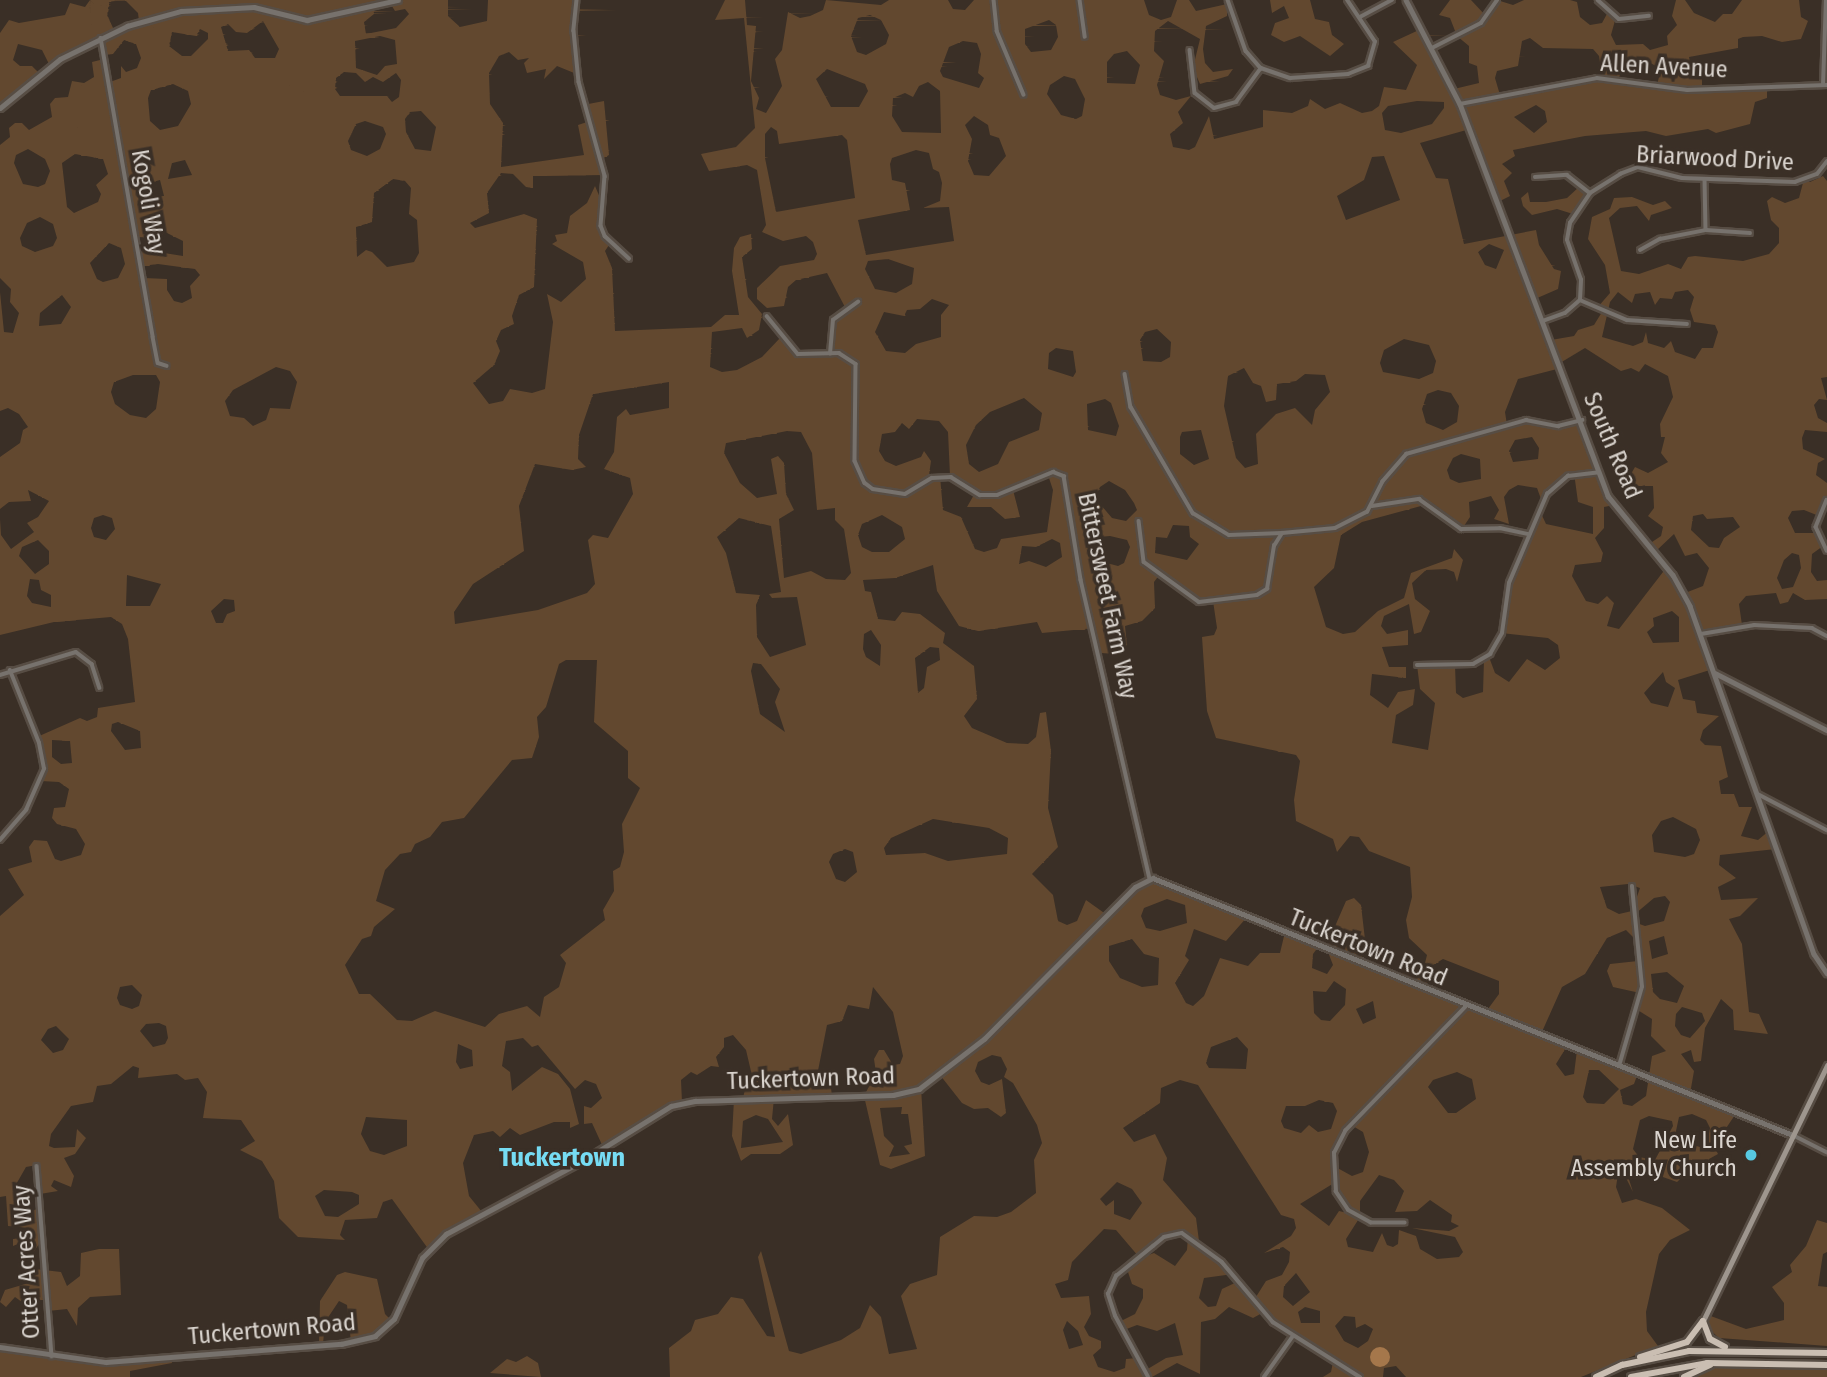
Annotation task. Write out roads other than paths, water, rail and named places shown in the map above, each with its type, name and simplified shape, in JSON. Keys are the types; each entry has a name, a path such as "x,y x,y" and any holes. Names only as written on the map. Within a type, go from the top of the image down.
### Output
{"highway":[{"path":"1703,1321 1710,1339 1730,1349"},
{"path":"1597,1377 1622,1365 1687,1342 1703,1321"},
{"path":"1622,1365 1689,1351 1730,1349 1827,1353"},
{"path":"1684,1377 1722,1363"},
{"path":"1631,1377 1678,1365 1827,1365"}],"main road":[{"path":"1703,1321 1827,1066"}],"street":[{"path":"0,108 51,64 100,38 138,23 200,7 254,7 307,20 398,0"},
{"path":"577,0 573,31 579,82 605,176 601,226 605,236 629,258"},
{"path":"994,0 997,31 1024,95"},
{"path":"1080,0 1085,37"},
{"path":"1228,0 1246,51 1261,68 1290,78 1364,69 1375,46 1347,0"},
{"path":"1360,18 1392,0"},
{"name":"South Road","path":"1406,0 1460,104 1611,502 1673,575 1701,634 1814,954 1827,973"},
{"path":"1432,48 1481,23 1497,0"},
{"path":"1598,0 1619,19 1649,16"},
{"path":"1825,85 1826,0"},
{"name":"Kogoli Way","path":"100,38 158,363 167,366"},
{"path":"1190,50 1195,93 1214,108 1236,102 1261,68"},
{"name":"Allen Avenue","path":"1460,104 1597,78 1687,90 1825,85"},
{"name":"Briarwood Drive","path":"1580,300 1581,280 1567,240 1573,214 1590,192 1638,167 1668,177 1803,181 1817,174 1827,161"},
{"path":"1535,177 1566,175 1590,192"},
{"path":"1705,179 1706,230"},
{"path":"1640,250 1660,239 1706,230 1750,233"},
{"path":"1543,321 1564,313 1580,300 1627,320 1687,324"},
{"path":"830,354 833,320 858,302"},
{"name":"Bittersweet Farm Way","path":"767,316 786,345 797,354 847,355 858,366 855,461 865,483 873,489 905,494 932,478 950,477 980,495 997,495 1053,472 1064,476 1081,580 1150,879"},
{"path":"1125,374 1131,407 1193,513 1229,535 1335,527 1372,506 1419,499 1461,529 1500,528 1529,534"},
{"path":"1372,506 1391,470 1417,449 1526,420 1558,426 1582,420"},
{"path":"1417,665 1473,664 1490,654 1502,633 1509,583 1552,487 1577,473 1601,472"},
{"path":"1827,500 1816,527 1827,551"},
{"path":"1139,521 1144,562 1199,602 1265,593 1274,546 1282,533"},
{"path":"1701,634 1754,625 1806,627 1827,636"},
{"path":"0,675 76,652 92,664 100,688"},
{"path":"0,840 26,810 44,769 39,743 10,671"},
{"path":"1715,673 1827,730"},
{"path":"1758,794 1827,830"},
{"name":"Tuckertown Road","path":"0,1348 106,1362 341,1344 375,1336 394,1319 420,1262 442,1237 671,1106 695,1101 893,1095 919,1089 1005,1021 1135,887 1150,879 1170,883 1465,1007 1793,1135"},
{"path":"1619,1066 1642,987 1632,886"},
{"path":"1405,1223 1371,1223 1348,1210 1336,1192 1334,1153 1345,1131 1465,1007"},
{"path":"1793,1135 1827,1152"},
{"name":"Otter Acres Way","path":"37,1166 52,1356"},
{"path":"1148,1377 1115,1316 1108,1294 1116,1276 1171,1234 1191,1235 1273,1322 1360,1377"},
{"path":"1264,1377 1293,1336"}],"place":[{"name":"New Life Assembly Church","path":"1751,1155"}],"district":[{"name":"Tuckertown","path":"562,1158"}]}
